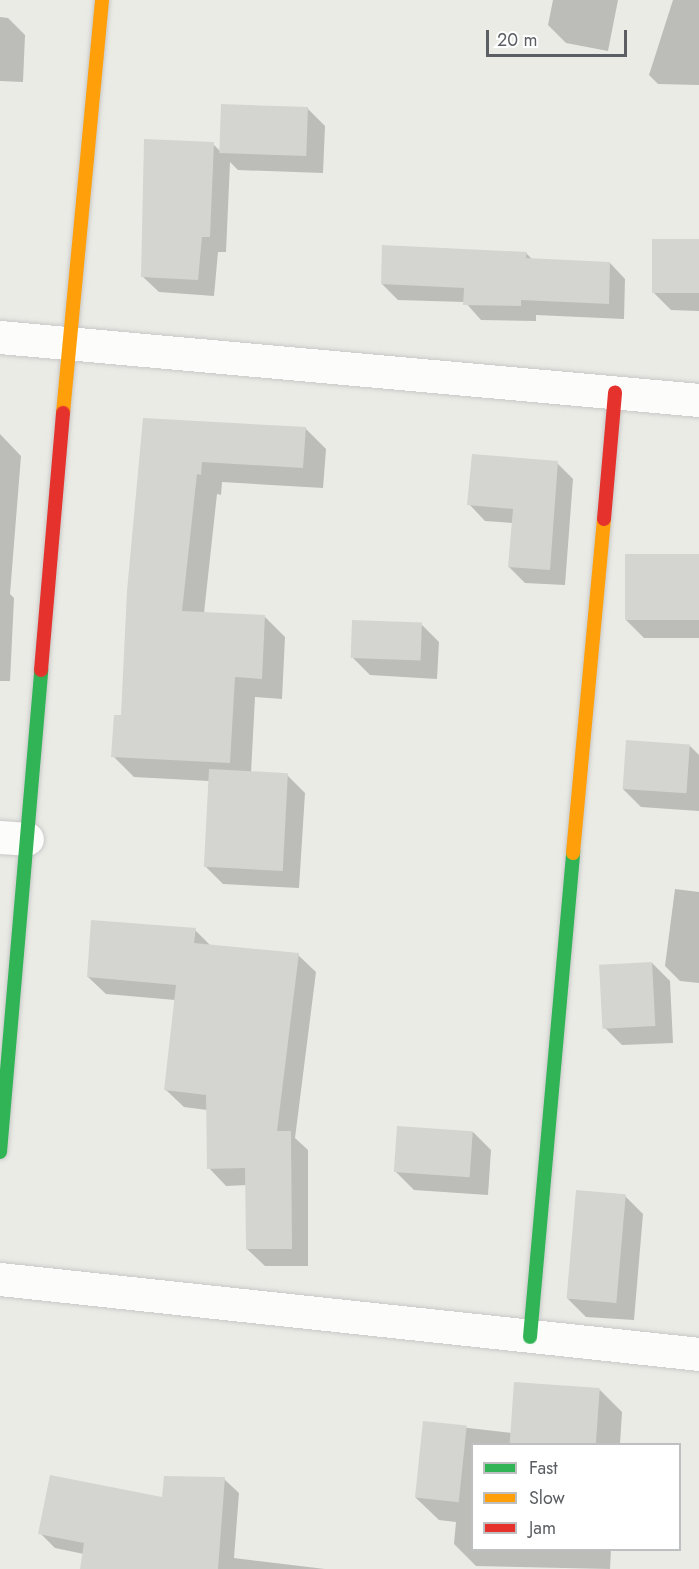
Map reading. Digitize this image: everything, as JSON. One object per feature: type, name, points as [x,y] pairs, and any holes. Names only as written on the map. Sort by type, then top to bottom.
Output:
[{"type":"main road","points":[[0,1152],[13,838],[69,344],[102,0]]},
{"type":"main road","points":[[530,1338],[615,392]]},
{"type":"street","points":[[0,337],[699,399]]},
{"type":"street","points":[[0,1279],[530,1338],[699,1354]]},
{"type":"building","points":[[221,104],[308,107],[306,156],[219,153]]},
{"type":"building","points":[[144,139],[214,142],[210,237],[202,237],[198,280],[141,277]]},
{"type":"building","points":[[652,239],[699,239],[699,293],[652,293]]},
{"type":"building","points":[[382,245],[527,252],[526,258],[610,262],[609,304],[521,300],[521,306],[463,305],[464,288],[381,284]]},
{"type":"building","points":[[143,418],[306,427],[303,468],[202,462],[201,475],[197,474],[182,611],[265,615],[262,679],[235,677],[230,763],[111,757],[114,715],[121,715],[127,591]]},
{"type":"building","points":[[472,454],[558,461],[550,570],[508,567],[513,509],[467,505]]},
{"type":"building","points":[[625,554],[699,554],[699,620],[625,620]]},
{"type":"building","points":[[352,620],[422,622],[421,660],[351,658]]},
{"type":"building","points":[[626,740],[690,744],[686,793],[623,789]]},
{"type":"building","points":[[209,769],[288,773],[283,871],[204,867]]},
{"type":"building","points":[[91,920],[196,928],[194,943],[299,953],[277,1131],[291,1131],[292,1249],[246,1249],[245,1168],[207,1169],[206,1095],[164,1090],[176,985],[87,977]]},
{"type":"building","points":[[652,962],[655,1026],[602,1029],[599,965]]},
{"type":"building","points":[[397,1126],[473,1131],[470,1177],[394,1172]]},
{"type":"building","points":[[576,1190],[626,1194],[616,1303],[567,1299]]},
{"type":"building","points":[[514,1382],[600,1388],[596,1443],[510,1443]]},
{"type":"building","points":[[423,1421],[467,1426],[459,1502],[415,1498]]},
{"type":"building","points":[[50,1475],[162,1497],[164,1476],[225,1477],[218,1569],[80,1569],[84,1543],[38,1534]]},
{"type":"traffic: fast","points":[[0,1152],[41,670]]},
{"type":"traffic: fast","points":[[530,1337],[573,853]]},
{"type":"traffic: slow","points":[[63,413],[102,0]]},
{"type":"traffic: slow","points":[[573,853],[604,519]]},
{"type":"traffic: jam","points":[[604,519],[615,392]]},
{"type":"traffic: jam","points":[[41,670],[63,413]]}]
